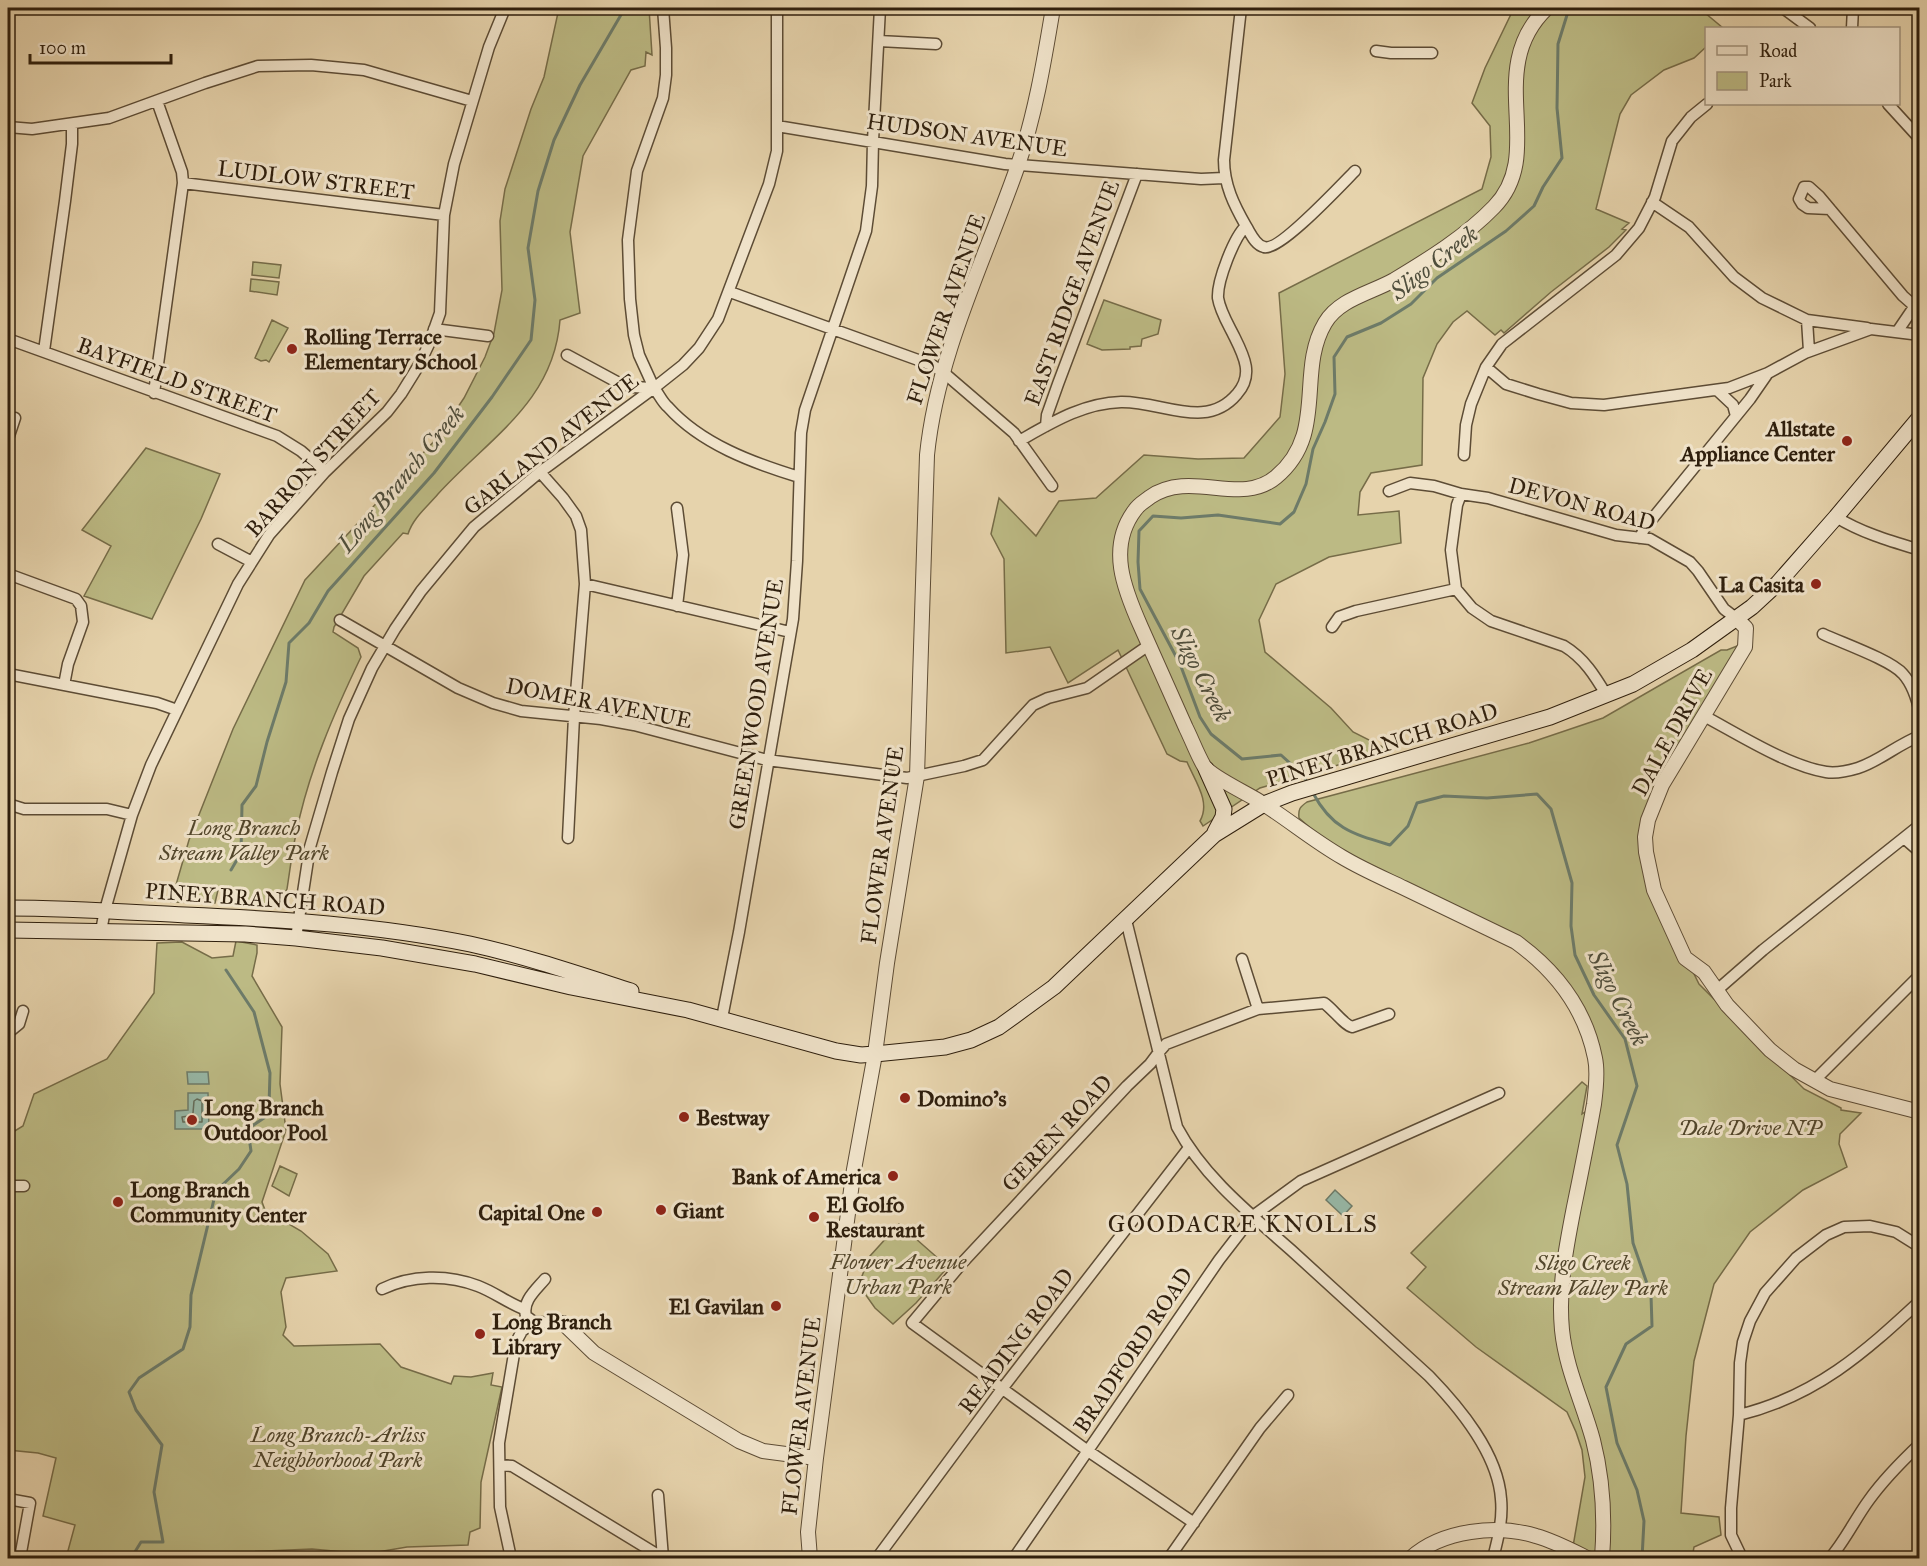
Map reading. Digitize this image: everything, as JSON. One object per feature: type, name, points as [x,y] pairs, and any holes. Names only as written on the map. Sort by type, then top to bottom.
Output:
[{"type":"main road","name":"PINEY BRANCH ROAD","points":[[8,930],[245,934],[351,943],[475,964],[571,987],[688,1010],[836,1051],[861,1055],[945,1047],[971,1040],[999,1027],[1054,987],[1214,835],[1264,804],[1292,793],[1550,717],[1634,684],[1692,650],[1737,619],[1778,583],[1920,417]]},
{"type":"main road","points":[[1206,769],[1224,809],[1223,817],[1214,835]]},
{"type":"main road","name":"PINEY BRANCH ROAD","points":[[8,908],[105,910],[297,920],[431,937],[525,957],[688,1010]]},
{"type":"street","name":"BARRON STREET","points":[[100,931],[132,815],[151,765],[238,584],[269,535],[324,472],[387,412],[419,365],[440,313],[444,215],[454,164],[489,47],[505,8]]},
{"type":"street","points":[[663,8],[666,48],[663,98],[637,171],[628,240],[630,299],[639,355],[654,388],[667,407],[704,438],[764,466],[799,477]]},
{"type":"street","name":"GARLAND AVENUE","points":[[296,938],[310,847],[335,761],[349,719],[372,668],[395,628],[474,527],[540,472],[683,365],[699,348],[718,319],[769,184],[777,151],[777,8]]},
{"type":"street","name":"GREENWOOD AVENUE","points":[[722,1018],[739,932],[790,632],[797,561],[799,477],[805,410],[866,231],[872,186],[880,8]]},
{"type":"street","name":"FLOWER AVENUE","points":[[810,1558],[808,1533],[816,1458],[854,1175],[875,1054],[917,776],[930,420],[955,334],[1018,166],[1036,103],[1053,8]]},
{"type":"street","points":[[1241,8],[1224,178],[1237,211],[1257,243],[1265,248],[1272,247],[1291,234],[1355,171]]},
{"type":"street","points":[[1547,8],[1540,14],[1522,43],[1516,65],[1515,109],[1518,148],[1511,181],[1500,201],[1448,246],[1390,282],[1339,308],[1327,319],[1318,336],[1313,358],[1310,409],[1304,436],[1294,458],[1278,476],[1255,489],[1185,485],[1172,486],[1159,491],[1136,507],[1125,527],[1119,548],[1121,573],[1130,602],[1206,769],[1264,804],[1345,859],[1516,942],[1535,955],[1557,977],[1576,1006],[1589,1035],[1596,1059],[1594,1104],[1566,1252],[1560,1309],[1569,1369],[1593,1438],[1599,1466],[1603,1513],[1602,1558]]},
{"type":"street","points":[[1783,8],[1809,27]]},
{"type":"street","points":[[1852,27],[1853,8]]},
{"type":"street","points":[[879,41],[936,44]]},
{"type":"street","points":[[1376,51],[1432,52]]},
{"type":"street","points":[[8,127],[32,129],[109,118],[258,66],[311,65],[364,70],[472,102]]},
{"type":"street","points":[[154,393],[183,183],[182,172],[157,101]]},
{"type":"street","points":[[1464,455],[1470,404],[1486,367],[1502,344],[1616,255],[1639,228],[1655,197],[1672,141],[1691,117],[1706,105]]},
{"type":"street","points":[[1889,105],[1920,139]]},
{"type":"street","points":[[44,351],[68,178],[72,124]]},
{"type":"street","name":"HUDSON AVENUE","points":[[777,126],[1018,166],[1201,179],[1224,178]]},
{"type":"street","name":"EAST RIDGE AVENUE","points":[[1046,426],[1054,394],[1137,174]]},
{"type":"street","name":"LUDLOW STREET","points":[[183,183],[444,215]]},
{"type":"street","points":[[1652,202],[1689,227],[1734,277],[1762,298],[1808,320],[1920,335]]},
{"type":"street","points":[[1830,209],[1903,296],[1917,309],[1897,332]]},
{"type":"street","points":[[1019,441],[1077,411],[1120,402],[1143,403],[1199,414],[1211,412],[1229,404],[1245,386],[1247,370],[1245,357],[1220,308],[1219,288],[1237,238],[1246,226]]},
{"type":"street","points":[[730,292],[932,365],[1014,433],[1052,486]]},
{"type":"street","points":[[1808,320],[1809,351]]},
{"type":"street","points":[[434,329],[488,336]]},
{"type":"street","points":[[1486,367],[1506,384],[1571,402],[1604,405],[1729,388],[1768,373],[1809,351],[1870,329]]},
{"type":"street","name":"BAYFIELD STREET","points":[[8,339],[277,436],[301,451],[324,472]]},
{"type":"street","points":[[567,356],[617,382],[632,387],[654,388]]},
{"type":"street","points":[[1640,538],[1644,529],[1768,373]]},
{"type":"street","points":[[1717,390],[1733,405],[1736,416]]},
{"type":"street","points":[[8,439],[15,418]]},
{"type":"street","points":[[540,472],[576,516],[581,530],[585,584],[574,717],[568,838]]},
{"type":"street","name":"DEVON ROAD","points":[[1389,491],[1410,483],[1434,486],[1461,494],[1488,498],[1616,535],[1650,539],[1689,562],[1698,571],[1724,609],[1737,619]]},
{"type":"street","points":[[1461,494],[1457,505],[1451,550],[1456,589],[1472,608],[1491,621],[1564,646],[1574,652],[1591,670],[1608,696]]},
{"type":"street","points":[[677,508],[682,555],[677,606]]},
{"type":"street","points":[[1836,517],[1872,536],[1920,550]]},
{"type":"street","points":[[218,544],[252,562]]},
{"type":"street","points":[[8,574],[76,599],[81,606],[83,622],[64,685]]},
{"type":"street","points":[[585,584],[790,632]]},
{"type":"street","points":[[1332,627],[1340,617],[1356,611],[1456,589]]},
{"type":"street","name":"DALE DRIVE","points":[[1737,619],[1746,628],[1745,647],[1662,785],[1648,820],[1645,837],[1654,890],[1685,958],[1697,967],[1704,984],[1715,989],[1770,1050],[1794,1069],[1830,1089],[1920,1112]]},
{"type":"street","name":"DOMER AVENUE","points":[[340,620],[458,688],[521,711],[601,719],[634,725],[767,760],[907,778],[953,769],[983,760],[1034,705],[1048,698],[1087,688],[1149,645]]},
{"type":"street","points":[[1823,634],[1902,672],[1916,698],[1920,713]]},
{"type":"street","points":[[8,674],[157,703],[177,710]]},
{"type":"street","points":[[1704,716],[1773,753],[1828,772],[1859,768],[1908,740],[1920,736]]},
{"type":"street","points":[[8,804],[24,809],[106,809],[132,815]]},
{"type":"street","points":[[1715,989],[1920,825]]},
{"type":"street","points":[[1904,838],[1920,852]]},
{"type":"street","points":[[1126,920],[1177,1127],[1188,1149],[1199,1163],[1253,1216],[1429,1376],[1455,1403],[1481,1440],[1502,1497],[1500,1531],[1493,1558]]},
{"type":"street","points":[[1242,959],[1258,1009]]},
{"type":"street","points":[[571,987],[573,972]]},
{"type":"street","points":[[1814,1081],[1920,975]]},
{"type":"street","name":"GEREN ROAD","points":[[1002,1389],[912,1323],[963,1262],[1127,1086],[1150,1065],[1166,1044],[1258,1009],[1324,1003],[1352,1027],[1389,1014]]},
{"type":"street","points":[[8,1034],[19,1024],[23,1011]]},
{"type":"street","name":"BRADFORD ROAD","points":[[1014,1558],[1219,1260],[1253,1216],[1301,1181],[1499,1093]]},
{"type":"street","name":"READING ROAD","points":[[877,1558],[1002,1389],[1188,1149]]},
{"type":"street","points":[[8,1186],[24,1186]]},
{"type":"street","points":[[1742,1558],[1731,1535],[1740,1363],[1743,1342],[1750,1321],[1765,1293],[1796,1258],[1826,1235],[1844,1227],[1870,1226],[1896,1232],[1920,1247]]},
{"type":"street","points":[[382,1289],[394,1283],[412,1279],[458,1280],[476,1285],[524,1309]]},
{"type":"street","points":[[545,1279],[524,1309],[526,1316],[534,1322],[564,1323],[594,1353],[739,1441],[763,1451],[816,1458]]},
{"type":"street","points":[[1739,1415],[1783,1402],[1845,1367],[1883,1336],[1920,1301]]},
{"type":"street","points":[[512,1558],[500,1507],[501,1425],[516,1342],[522,1331],[534,1322]]},
{"type":"street","points":[[1002,1389],[1194,1523]]},
{"type":"street","points":[[1169,1558],[1260,1428],[1288,1395]]},
{"type":"street","points":[[1830,1558],[1888,1474],[1920,1444]]},
{"type":"street","points":[[500,1465],[512,1466],[663,1558]]},
{"type":"street","points":[[658,1496],[663,1558]]},
{"type":"street","points":[[8,1499],[30,1503],[20,1558]]},
{"type":"street","points":[[1411,1558],[1426,1546],[1454,1535],[1500,1531],[1534,1535],[1587,1558]]},
{"type":"green space","name":"Long Branch Stream Valley Park","points":[[559,8],[649,8],[652,55],[646,52],[645,66],[631,70],[583,156],[570,232],[580,313],[560,320],[555,349],[546,374],[516,417],[425,508],[413,523],[408,534],[403,533],[364,576],[334,627],[333,632],[358,648],[361,657],[332,722],[307,788],[293,848],[287,889],[283,896],[272,905],[252,906],[237,904],[235,891],[218,890],[215,903],[171,902],[189,840],[233,729],[305,580],[438,437],[464,398],[485,357],[494,333],[502,290],[500,221],[505,189],[544,77]]},
{"type":"green space","points":[[1514,8],[1699,8],[1722,27],[1705,27],[1705,48],[1694,58],[1664,70],[1631,95],[1620,114],[1596,209],[1629,223],[1622,229],[1626,230],[1609,247],[1551,292],[1504,333],[1501,330],[1495,335],[1467,311],[1453,322],[1437,344],[1423,378],[1422,465],[1371,473],[1360,492],[1358,515],[1399,511],[1401,543],[1329,557],[1276,584],[1259,620],[1265,652],[1331,708],[1353,732],[1389,750],[1260,788],[1203,826],[1200,821],[1204,806],[1198,784],[1187,762],[1167,754],[1118,650],[1068,683],[1050,647],[1006,653],[1004,559],[991,534],[999,498],[1036,536],[1059,501],[1096,498],[1144,455],[1198,459],[1244,458],[1280,417],[1285,374],[1279,293],[1482,189],[1491,157],[1490,126],[1472,103],[1485,68]]},
{"type":"green space","points":[[253,262],[281,265],[279,278],[252,275]]},
{"type":"green space","points":[[251,279],[279,282],[277,295],[250,291]]},
{"type":"green space","points":[[1104,300],[1161,320],[1158,334],[1142,339],[1141,346],[1130,347],[1130,349],[1102,350],[1087,344]]},
{"type":"green space","points":[[272,320],[288,328],[269,362],[261,361],[255,358]]},
{"type":"green space","points":[[146,448],[220,474],[201,519],[152,619],[84,596],[111,546],[82,530]]},
{"type":"green space","name":"Sligo Creek Stream Valley Park","points":[[1742,644],[1659,777],[1643,818],[1647,878],[1699,984],[1804,1089],[1841,1110],[1861,1113],[1840,1134],[1839,1144],[1847,1167],[1803,1190],[1750,1232],[1714,1284],[1694,1361],[1681,1513],[1719,1517],[1721,1535],[1694,1547],[1692,1558],[1571,1558],[1585,1477],[1582,1450],[1567,1412],[1476,1347],[1407,1288],[1426,1267],[1411,1253],[1582,1082],[1587,1086],[1582,1114],[1588,1110],[1591,1071],[1571,988],[1557,969],[1539,952],[1333,848],[1299,818],[1299,812],[1307,802],[1529,743],[1603,718],[1721,650]]},
{"type":"green space","name":"Long Branch-Arliss Neighborhood Park","points":[[236,941],[257,945],[252,976],[282,1027],[280,1084],[286,1130],[262,1202],[265,1210],[301,1231],[328,1254],[337,1271],[286,1278],[281,1292],[286,1327],[283,1335],[294,1346],[380,1344],[401,1367],[451,1384],[454,1376],[471,1377],[493,1373],[491,1385],[502,1387],[481,1482],[480,1528],[470,1532],[468,1545],[407,1547],[366,1554],[312,1549],[200,1554],[197,1558],[66,1558],[75,1525],[43,1516],[56,1458],[38,1453],[8,1450],[8,1135],[23,1126],[34,1094],[107,1059],[154,993],[157,943],[182,942],[212,958],[233,956]]},
{"type":"green space","points":[[280,1166],[297,1174],[289,1196],[272,1186]]},
{"type":"green space","name":"Flower Avenue Urban Park","points":[[899,1224],[948,1267],[916,1303],[893,1324],[875,1308],[863,1291],[856,1291],[870,1256]]},
{"type":"water","points":[[187,1072],[208,1072],[209,1084],[188,1084]]},
{"type":"water","name":"Long Branch Outdoor Pool","points":[[188,1093],[208,1093],[209,1129],[175,1129],[175,1111],[188,1110]]},
{"type":"water","points":[[1335,1190],[1352,1206],[1343,1216],[1326,1200]]},
{"type":"waterway","name":"Long Branch Creek","points":[[231,870],[241,853],[242,805],[256,786],[286,682],[289,643],[309,623],[328,591],[434,473],[492,397],[531,340],[535,300],[528,248],[538,191],[554,140],[580,85],[625,8]]},
{"type":"waterway","name":"Sligo Creek","points":[[1307,782],[1303,775],[1281,755],[1242,759],[1211,734],[1200,717],[1180,664],[1140,589],[1139,531],[1153,516],[1181,518],[1218,515],[1280,524],[1294,512],[1306,484],[1313,449],[1335,394],[1334,357],[1347,337],[1381,323],[1411,304],[1437,278],[1506,231],[1534,206],[1562,158],[1557,108],[1558,44],[1571,8]]},
{"type":"waterway","name":"Sligo Creek","points":[[1313,793],[1320,805],[1336,822],[1354,833],[1390,845],[1408,826],[1417,803],[1444,796],[1487,798],[1537,794],[1551,809],[1572,883],[1571,926],[1575,955],[1594,995],[1625,1039],[1637,1086],[1617,1145],[1627,1184],[1633,1243],[1651,1295],[1652,1326],[1626,1344],[1606,1387],[1617,1443],[1637,1490],[1644,1521],[1642,1558]]},
{"type":"waterway","name":"Long Branch Creek","points":[[120,1558],[133,1555],[141,1542],[163,1542],[154,1492],[162,1445],[136,1410],[129,1392],[139,1378],[183,1349],[190,1327],[191,1295],[216,1191],[239,1169],[251,1151],[249,1137],[252,1126],[264,1118],[269,1106],[270,1073],[254,1012],[226,970]]},
{"type":"place","name":"Rolling Terrace Elementary School","points":[[292,349]]},
{"type":"place","name":"Allstate Appliance Center","points":[[1847,441]]},
{"type":"place","name":"La Casita","points":[[1816,584]]},
{"type":"place","name":"Domino's","points":[[905,1098]]},
{"type":"place","name":"Bestway","points":[[684,1117]]},
{"type":"place","name":"Long Branch Outdoor Pool","points":[[192,1120]]},
{"type":"place","name":"Bank of America","points":[[893,1176]]},
{"type":"place","name":"Long Branch Community Center","points":[[118,1202]]},
{"type":"place","name":"Giant","points":[[661,1210]]},
{"type":"place","name":"Capital One","points":[[597,1212]]},
{"type":"place","name":"El Golfo Restaurant","points":[[814,1217]]},
{"type":"place","name":"El Gavilan","points":[[776,1306]]},
{"type":"place","name":"Long Branch Library","points":[[480,1334]]},
{"type":"district","name":"GOODACRE KNOLLS","points":[[1243,1224]]},
{"type":"park label","name":"Dale Drive NP","points":[[1750,1127]]}]
